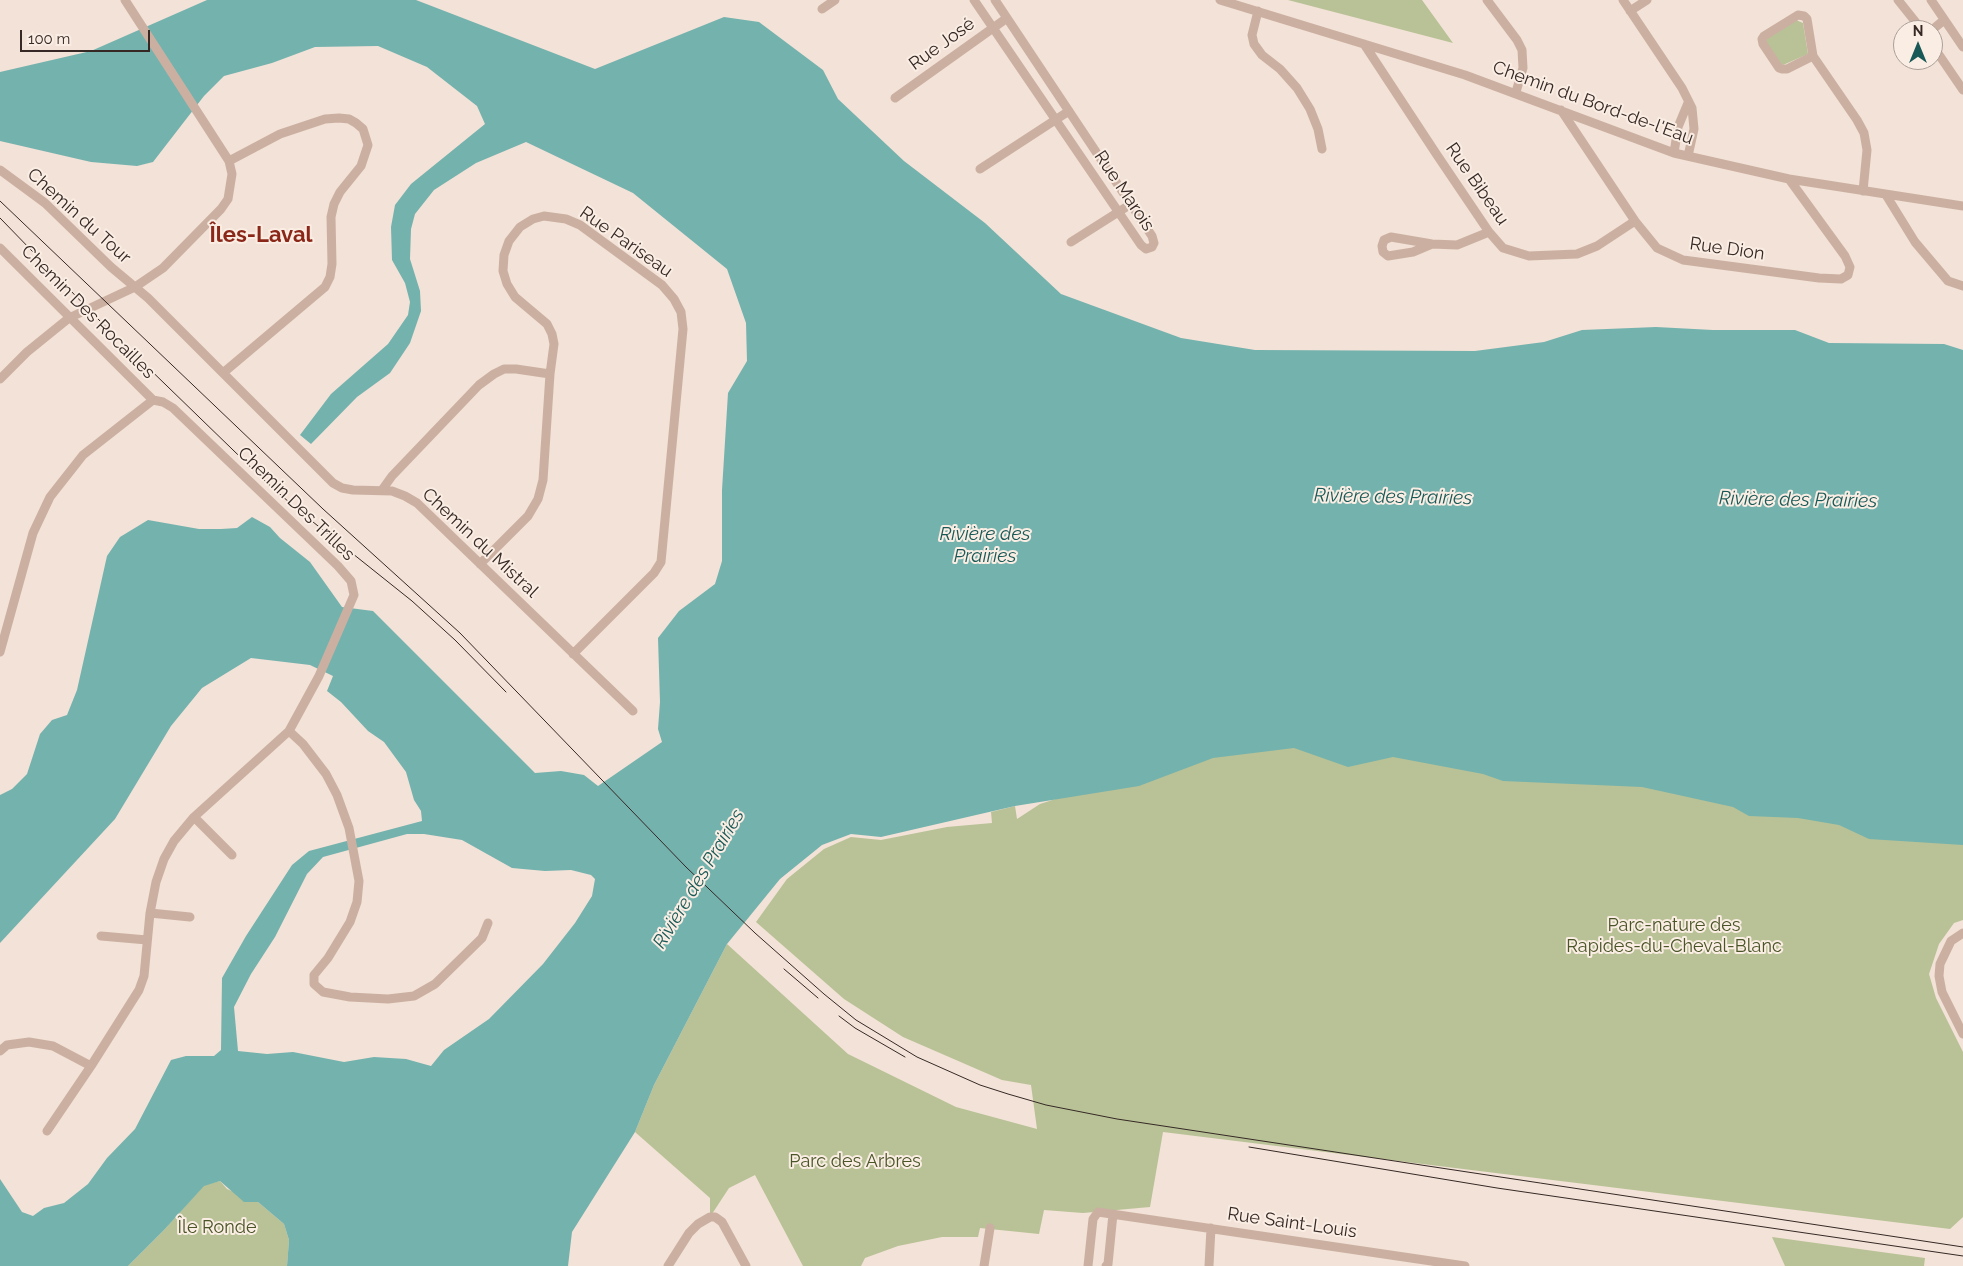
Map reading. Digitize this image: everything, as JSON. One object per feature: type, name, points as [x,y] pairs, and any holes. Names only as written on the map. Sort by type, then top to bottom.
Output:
[{"type":"street","points":[[125,0],[229,161],[280,134],[325,119],[348,119],[356,123],[363,129],[368,145],[361,166],[340,192],[330,217],[332,264],[330,277],[325,288],[223,374]]},
{"type":"street","points":[[822,8],[835,0]]},
{"type":"street","name":"Rue Marois","points":[[974,0],[1141,245],[1146,249],[1152,247],[1154,243],[1152,236],[995,0]]},
{"type":"street","name":"Chemin du Bord-de-l'Eau","points":[[1220,0],[1465,74],[1674,153],[1789,179],[1963,206]]},
{"type":"street","points":[[1488,0],[1518,40],[1522,50],[1523,68],[1516,92]]},
{"type":"street","points":[[1623,0],[1682,88],[1692,108],[1694,129],[1688,156]]},
{"type":"street","points":[[1630,11],[1647,0]]},
{"type":"street","points":[[1898,0],[1914,20]]},
{"type":"street","points":[[1931,0],[1963,47]]},
{"type":"street","points":[[1258,11],[1252,35],[1254,44],[1262,55],[1297,88],[1310,110],[1318,129],[1322,149]]},
{"type":"street","points":[[1813,56],[1782,70],[1763,44],[1762,39],[1798,15],[1804,16],[1807,19],[1813,56],[1864,133],[1867,150],[1863,191]]},
{"type":"street","name":"Rue José","points":[[896,98],[1007,18]]},
{"type":"street","name":"Rue Bibeau","points":[[1364,44],[1489,232],[1503,248],[1529,256],[1577,254],[1597,246],[1635,221]]},
{"type":"street","points":[[1943,61],[1963,90]]},
{"type":"street","points":[[1674,153],[1678,127],[1688,103]]},
{"type":"street","name":"Rue Dion","points":[[1560,110],[1635,221],[1657,248],[1683,260],[1819,278],[1841,279],[1848,274],[1850,267],[1845,256],[1789,179]]},
{"type":"street","points":[[980,169],[1068,111]]},
{"type":"street","name":"Chemin du Tour","points":[[135,287],[163,268],[228,199],[232,174],[229,161]]},
{"type":"street","name":"Chemin du Tour","points":[[0,170],[44,203],[111,267],[135,287],[223,374]]},
{"type":"street","points":[[1886,195],[1915,242],[1948,281],[1963,286]]},
{"type":"street","points":[[1071,242],[1131,204]]},
{"type":"street","name":"Rue Pariseau","points":[[480,564],[528,516],[538,499],[543,480],[550,374],[554,344],[547,324],[515,297],[507,284],[504,271],[504,255],[509,241],[520,226],[544,216],[566,219],[580,225],[662,285],[674,299],[681,312],[683,329],[664,550],[661,562],[654,573],[573,654]]},
{"type":"street","points":[[1432,244],[1405,254],[1388,256],[1383,252],[1382,246],[1384,240],[1391,237],[1432,244],[1457,245],[1489,232]]},
{"type":"street","name":"Chemin Des Rocailles","points":[[0,248],[153,400]]},
{"type":"street","points":[[0,379],[28,352],[69,318],[135,287]]},
{"type":"street","points":[[382,490],[392,476],[479,385],[494,374],[504,369],[550,374]]},
{"type":"street","name":"Chemin du Mistral","points":[[223,374],[332,483],[342,488],[353,490],[382,490],[405,496],[417,503],[633,711]]},
{"type":"street","points":[[0,652],[32,533],[50,497],[83,455],[153,400]]},
{"type":"street","name":"Chemin Des Trilles","points":[[47,1131],[139,990],[144,976],[150,913],[156,882],[164,859],[174,841],[194,817],[289,731],[319,676],[352,605],[354,589],[347,575],[173,408],[163,402],[153,400]]},
{"type":"street","points":[[289,731],[303,744],[326,774],[337,795],[349,828],[359,881],[357,902],[350,922],[328,958],[314,975],[314,984],[322,992],[350,997],[388,999],[414,996],[435,984],[482,938],[488,923]]},
{"type":"street","points":[[194,817],[232,855]]},
{"type":"street","points":[[150,913],[190,917]]},
{"type":"street","points":[[1963,932],[1951,941],[1940,964],[1939,976],[1942,992],[1963,1034]]},
{"type":"street","points":[[101,936],[147,940]]},
{"type":"street","points":[[0,1050],[7,1045],[29,1042],[53,1046],[91,1066]]},
{"type":"street","name":"Rue Saint-Louis","points":[[1088,1266],[1093,1219],[1098,1212],[1429,1263],[1465,1266]]},
{"type":"street","points":[[1106,1266],[1108,1264],[1113,1214]]},
{"type":"street","points":[[668,1266],[689,1233],[705,1219],[715,1217],[722,1222],[746,1266]]},
{"type":"street","points":[[984,1266],[990,1228]]},
{"type":"street","points":[[1210,1266],[1211,1228]]},
{"type":"green space","points":[[1288,0],[1422,0],[1453,43]]},
{"type":"green space","points":[[1796,20],[1803,23],[1808,54],[1783,65],[1780,64],[1766,40]]},
{"type":"green space","name":"Parc-nature des Rapides-du-Cheval-Blanc","points":[[1223,657],[1963,693],[1963,920],[1954,923],[1939,944],[1929,974],[1936,998],[1963,1052],[1963,1217],[1950,1229],[1163,1132],[1150,1207],[1083,1213],[1044,1210],[1039,1234],[980,1228],[978,1237],[942,1237],[898,1246],[865,1258],[861,1266],[803,1266],[755,1175],[729,1188],[710,1217],[710,1198],[635,1132],[654,1085],[727,944],[848,1054],[956,1107],[1037,1129],[1031,1085],[1002,1080],[903,1037],[844,999],[756,922],[787,879],[824,849],[851,837],[881,840],[947,827],[992,823],[991,812],[1015,806],[1017,819],[1040,804],[1114,780]]},
{"type":"green space","name":"Île Ronde","points":[[220,1181],[227,1189],[258,1202],[284,1224],[289,1240],[287,1266],[128,1266],[164,1230],[204,1185]]},
{"type":"green space","points":[[1772,1237],[1925,1258],[1924,1266],[1785,1266]]},
{"type":"water","name":"Rivière des Prairies","points":[[207,0],[416,0],[595,69],[724,17],[759,22],[823,70],[838,99],[904,161],[985,223],[1061,294],[1181,338],[1255,350],[1475,351],[1544,342],[1582,330],[1656,327],[1713,330],[1795,330],[1829,343],[1944,344],[1963,350],[1963,845],[1869,839],[1839,825],[1798,818],[1749,816],[1733,807],[1642,787],[1503,781],[1483,774],[1393,757],[1348,767],[1294,748],[1213,758],[1139,786],[1015,806],[881,837],[851,834],[822,845],[780,879],[727,944],[654,1085],[635,1132],[572,1232],[568,1266],[287,1266],[289,1240],[284,1224],[258,1202],[244,1202],[220,1181],[204,1186],[128,1266],[0,1266],[0,1179],[22,1212],[33,1216],[44,1208],[64,1203],[88,1184],[107,1158],[135,1129],[171,1060],[186,1056],[214,1056],[221,1050],[222,978],[246,936],[292,865],[309,851],[422,821],[421,811],[414,800],[406,772],[384,742],[368,731],[341,702],[327,691],[333,676],[310,665],[251,658],[202,688],[171,726],[115,819],[0,943],[0,795],[12,789],[27,774],[40,734],[52,720],[67,715],[77,690],[107,556],[120,537],[148,520],[199,529],[221,529],[237,528],[252,517],[270,527],[280,538],[310,562],[342,607],[373,611],[535,773],[561,771],[584,775],[598,786],[662,742],[658,729],[660,702],[658,638],[679,611],[715,584],[722,561],[722,490],[728,393],[747,361],[746,323],[727,269],[633,193],[526,142],[476,163],[434,190],[415,214],[411,229],[410,259],[420,291],[421,311],[410,343],[390,373],[357,397],[311,444],[300,435],[331,394],[388,344],[408,315],[410,302],[405,283],[392,260],[391,227],[395,205],[411,184],[485,124],[477,106],[427,67],[378,46],[315,47],[272,63],[224,76],[204,96],[153,162],[137,166],[91,162],[0,141],[0,72],[91,51]],"holes":[[[407,834],[424,834],[462,840],[512,868],[545,871],[571,870],[591,875],[595,879],[592,896],[575,923],[543,964],[489,1019],[444,1050],[431,1066],[406,1059],[374,1057],[344,1062],[293,1052],[267,1054],[238,1051],[234,1007],[251,974],[275,937],[307,874],[323,857]]]},
{"type":"tram line","points":[[0,201],[323,509],[460,633],[686,867],[755,933],[856,1020],[917,1057],[980,1085],[1008,1094],[1046,1105],[1117,1119],[1963,1247]]},
{"type":"tram line","points":[[0,218],[101,322],[265,481],[298,510],[412,601],[455,640],[506,692]]},
{"type":"tram line","points":[[784,969],[818,998]]},
{"type":"tram line","points":[[839,1016],[855,1028],[905,1057]]},
{"type":"tram line","points":[[1249,1147],[1497,1188],[1963,1256]]},
{"type":"district","name":"Îles-Laval","points":[[261,235]]},
{"type":"park label","name":"Parc des Arbres","points":[[855,1162]]}]
